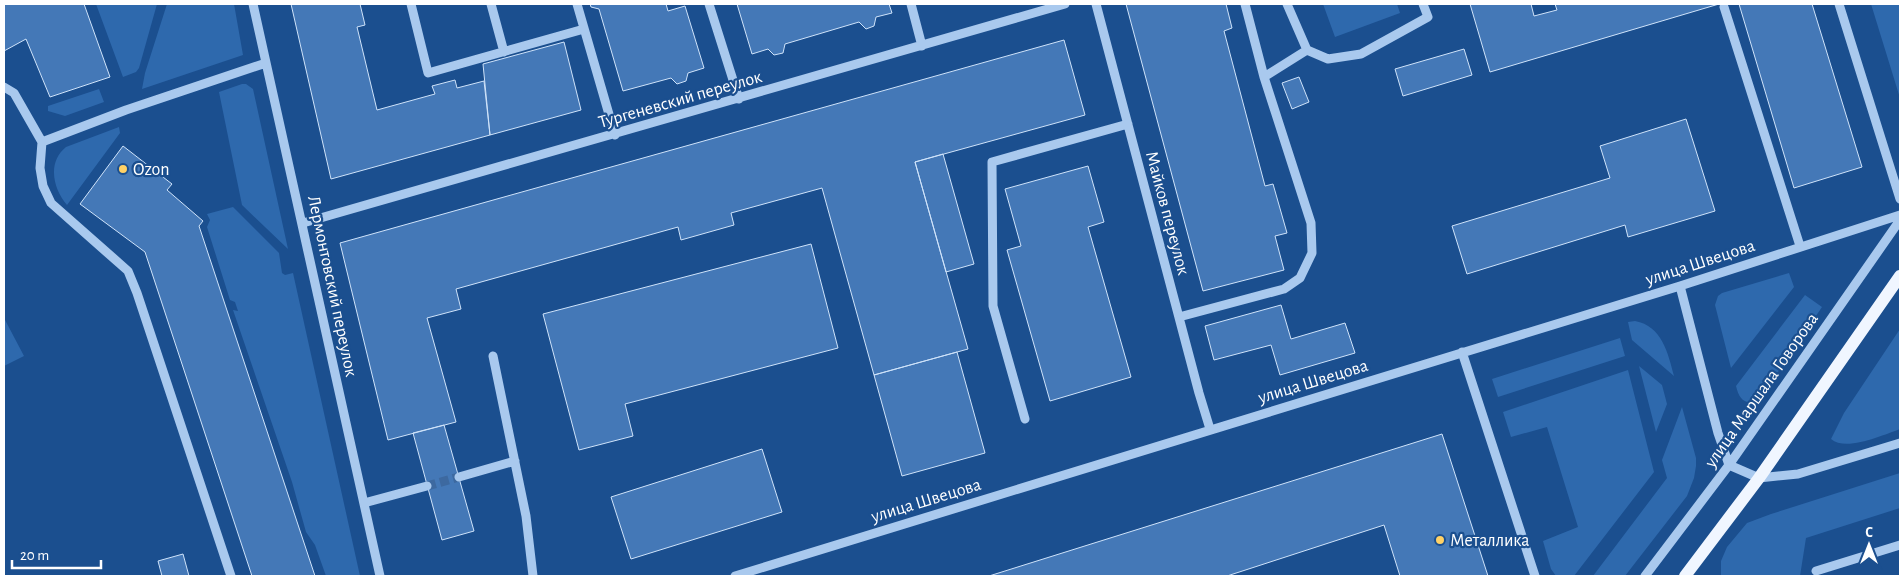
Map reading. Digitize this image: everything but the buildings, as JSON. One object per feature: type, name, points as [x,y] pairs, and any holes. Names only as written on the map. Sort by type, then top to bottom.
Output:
[{"type":"main road","points":[[1685,576],[1759,478],[1900,276]]},
{"type":"street","name":"Лермонтовский переулок","points":[[253,4],[380,576]]},
{"type":"street","points":[[411,4],[428,73],[584,29]]},
{"type":"street","points":[[491,4],[504,52]]},
{"type":"street","points":[[577,4],[615,135]]},
{"type":"street","points":[[709,4],[739,99]]},
{"type":"street","points":[[911,4],[922,46]]},
{"type":"street","name":"Тургеневский переулок","points":[[303,223],[615,135],[1065,4]]},
{"type":"street","name":"Майков переулок","points":[[1096,4],[1210,430]]},
{"type":"street","points":[[1179,317],[1284,289],[1300,278],[1312,253],[1311,223],[1264,77],[1245,4]]},
{"type":"street","points":[[1287,4],[1307,50],[1328,59],[1361,54],[1428,17],[1423,4]]},
{"type":"street","points":[[1839,4],[1900,199]]},
{"type":"street","points":[[1724,7],[1800,246]]},
{"type":"street","points":[[1264,77],[1307,50]]},
{"type":"street","points":[[42,142],[126,110],[266,63]]},
{"type":"street","points":[[4,87],[14,93],[42,142],[40,168],[43,186],[51,203],[128,271],[231,576]]},
{"type":"street","points":[[1025,418],[993,306],[992,162],[1128,124]]},
{"type":"street","name":"улица Швецова","points":[[735,576],[1680,286],[1900,215]]},
{"type":"street","name":"улица Маршала Говорова","points":[[1645,576],[1729,465],[1900,220]]},
{"type":"street","points":[[1680,286],[1718,433],[1729,465],[1759,478],[1798,474],[1900,443]]},
{"type":"street","points":[[1462,352],[1535,576]]},
{"type":"street","points":[[493,356],[526,516],[533,576]]},
{"type":"street","points":[[459,477],[515,461]]},
{"type":"street","points":[[364,503],[427,486]]},
{"type":"street","points":[[1816,571],[1900,545]]},
{"type":"shaded area","points":[[96,4],[157,4],[139,68],[136,72],[123,77]]},
{"type":"shaded area","points":[[167,4],[234,4],[243,55],[142,89],[145,73]]},
{"type":"shaded area","points":[[1323,4],[1397,4],[1400,13],[1335,37]]},
{"type":"shaded area","points":[[1871,4],[1900,4],[1900,98]]},
{"type":"shaded area","points":[[246,84],[253,89],[288,249],[242,205],[219,92]]},
{"type":"shaded area","points":[[99,89],[104,102],[65,116],[48,111],[48,106]]},
{"type":"shaded area","points":[[119,127],[120,133],[67,205],[58,191],[54,176],[56,160],[60,153],[66,147]]},
{"type":"shaded area","points":[[233,207],[279,253],[282,273],[285,275],[293,273],[360,576],[326,576],[315,545],[306,532],[292,482],[233,310],[238,311],[235,302],[230,300],[207,227],[210,220],[207,214]]},
{"type":"shaded area","points":[[1789,273],[1794,287],[1731,368],[1715,305],[1718,296],[1722,293]]},
{"type":"shaded area","points":[[1805,295],[1822,307],[1759,400],[1746,402],[1739,395],[1736,386]]},
{"type":"shaded area","points":[[4,318],[24,356],[4,366]]},
{"type":"shaded area","points":[[1635,321],[1652,328],[1658,335],[1666,350],[1674,376],[1632,340],[1628,322]]},
{"type":"shaded area","points":[[1900,329],[1900,429],[1855,443],[1838,443],[1831,439],[1844,413]]},
{"type":"shaded area","points":[[1620,338],[1625,356],[1498,397],[1492,379]]},
{"type":"shaded area","points":[[1639,366],[1662,385],[1667,404],[1656,432]]},
{"type":"shaded area","points":[[1628,370],[1654,472],[1574,576],[1556,576],[1551,569],[1543,541],[1578,527],[1547,427],[1511,437],[1503,412]]},
{"type":"shaded area","points":[[1682,407],[1696,458],[1694,478],[1687,496],[1625,576],[1593,576],[1667,478],[1662,460]]},
{"type":"shaded area","points":[[1900,473],[1900,508],[1806,538],[1800,576],[1721,576],[1721,561],[1727,547],[1747,523]]},
{"type":"tunnel","points":[[427,486],[459,477]]},
{"type":"place","name":"Ozon","points":[[123,169]]},
{"type":"place","name":"Металлика","points":[[1440,540]]}]
